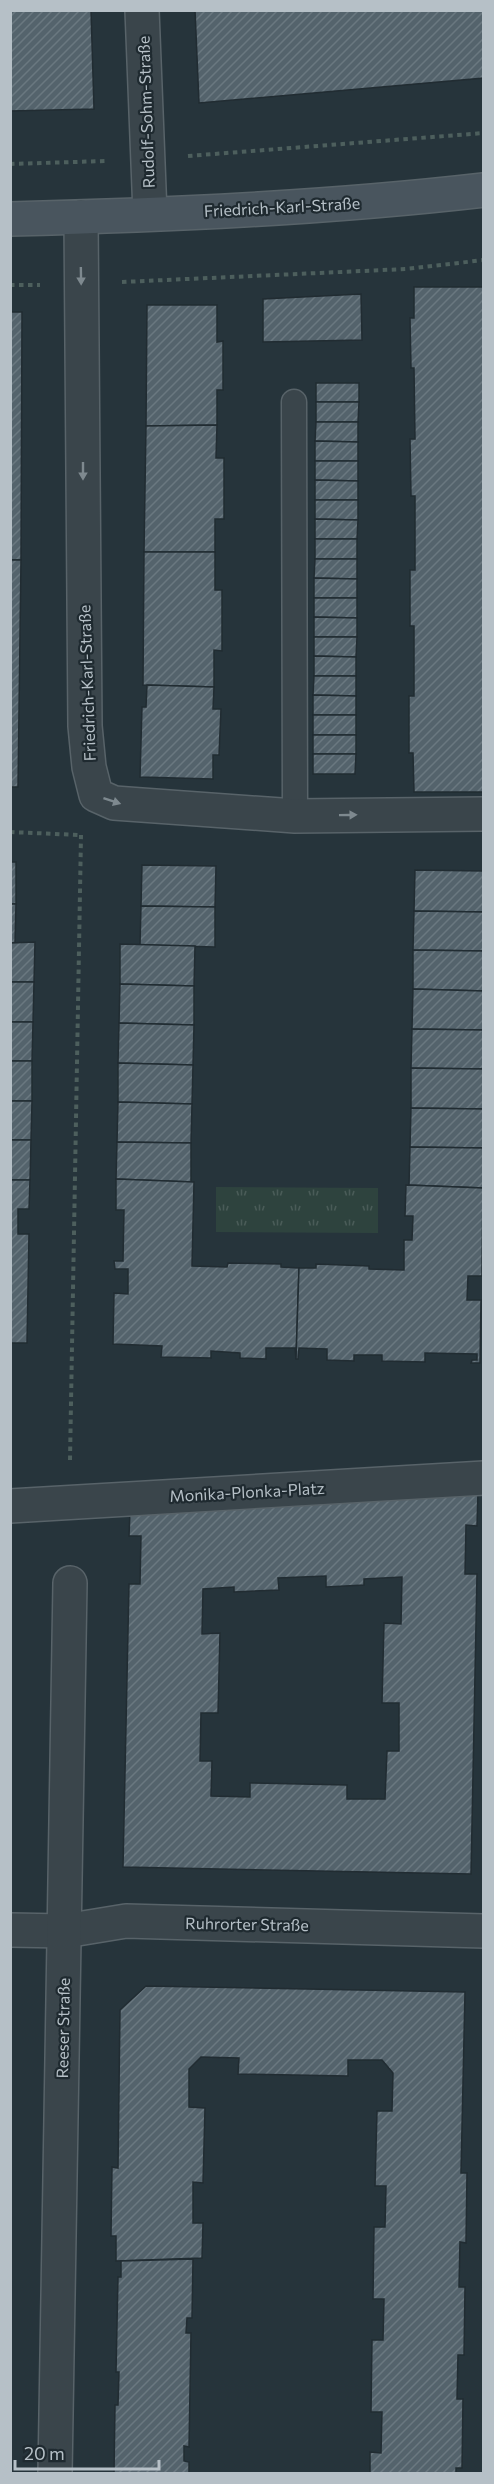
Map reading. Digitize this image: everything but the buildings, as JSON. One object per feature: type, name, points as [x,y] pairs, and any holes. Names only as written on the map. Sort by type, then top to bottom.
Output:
[{"type":"main road","name":"Friedrich-Karl-Straße","points":[[10,219],[388,201],[483,190]]},
{"type":"street","name":"Rudolf-Sohm-Straße","points":[[142,10],[150,214]]},
{"type":"street","name":"Friedrich-Karl-Straße","points":[[81,217],[85,726],[89,767],[96,795]]},
{"type":"street","points":[[96,795],[114,803],[295,816],[483,814]]},
{"type":"street","name":"Monika-Plonka-Platz","points":[[10,1506],[483,1478]]},
{"type":"street","name":"Reeser Straße","points":[[55,2474],[70,1583]]},
{"type":"street","name":"Ruhrorter Straße","points":[[10,1930],[65,1931],[126,1921],[483,1931]]},
{"type":"lane","points":[[294,402],[295,816]]},
{"type":"path","points":[[10,164],[148,159],[483,133]]},
{"type":"path","points":[[10,285],[406,269],[483,260]]},
{"type":"path","points":[[69,1502],[81,835],[96,795]]},
{"type":"path","points":[[10,832],[81,835]]},
{"type":"green space","points":[[216,1187],[378,1188],[378,1233],[216,1232]]}]
